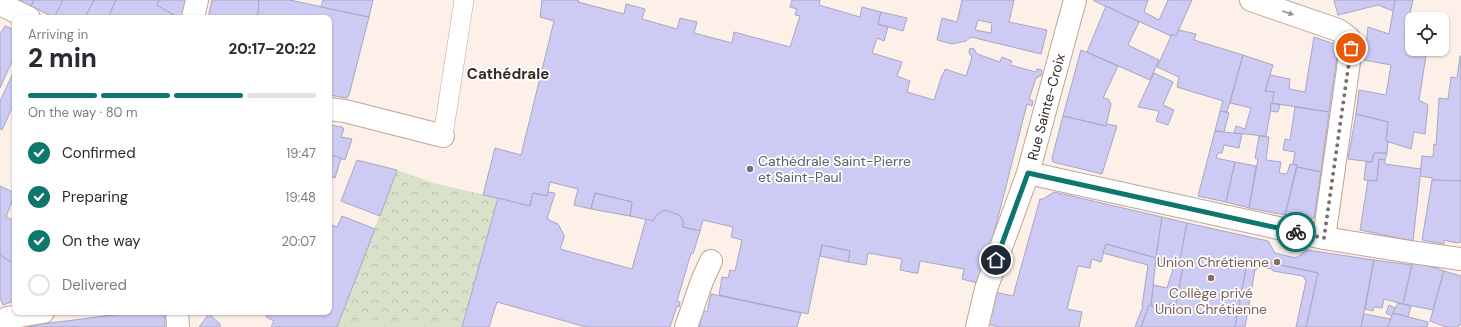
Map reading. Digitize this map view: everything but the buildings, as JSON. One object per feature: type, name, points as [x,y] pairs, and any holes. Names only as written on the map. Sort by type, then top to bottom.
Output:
[{"type":"street","points":[[194,15],[197,0]]},
{"type":"street","name":"Rue Sainte-Croix","points":[[977,327],[986,289],[1028,173],[1075,0]]},
{"type":"street","points":[[1251,0],[1338,30],[1349,38],[1351,48],[1324,238]]},
{"type":"street","points":[[0,4],[23,15]]},
{"type":"street","points":[[332,110],[352,113],[443,136]]},
{"type":"street","points":[[1028,173],[1324,238],[1461,259]]},
{"type":"street","points":[[686,327],[702,281],[711,261]]},
{"type":"street","points":[[0,326],[7,318],[25,315]]},
{"type":"street","points":[[177,315],[178,327]]},
{"type":"lane","points":[[443,136],[464,0]]},
{"type":"green space","points":[[397,170],[433,183],[498,198],[462,327],[337,327]]},
{"type":"way so far","points":[[1296,232],[1324,238],[1351,48]]},
{"type":"place","name":"Cathédrale Saint-Pierre et Saint-Paul","points":[[750,169]]},
{"type":"place","name":"Union Chrétienne","points":[[1277,262]]},
{"type":"place","name":"Collège privé Union Chrétienne","points":[[1211,278]]},
{"type":"district","name":"Cathédrale","points":[[508,74]]},
{"type":"route","points":[[996,260],[1028,173],[1296,232]]}]
